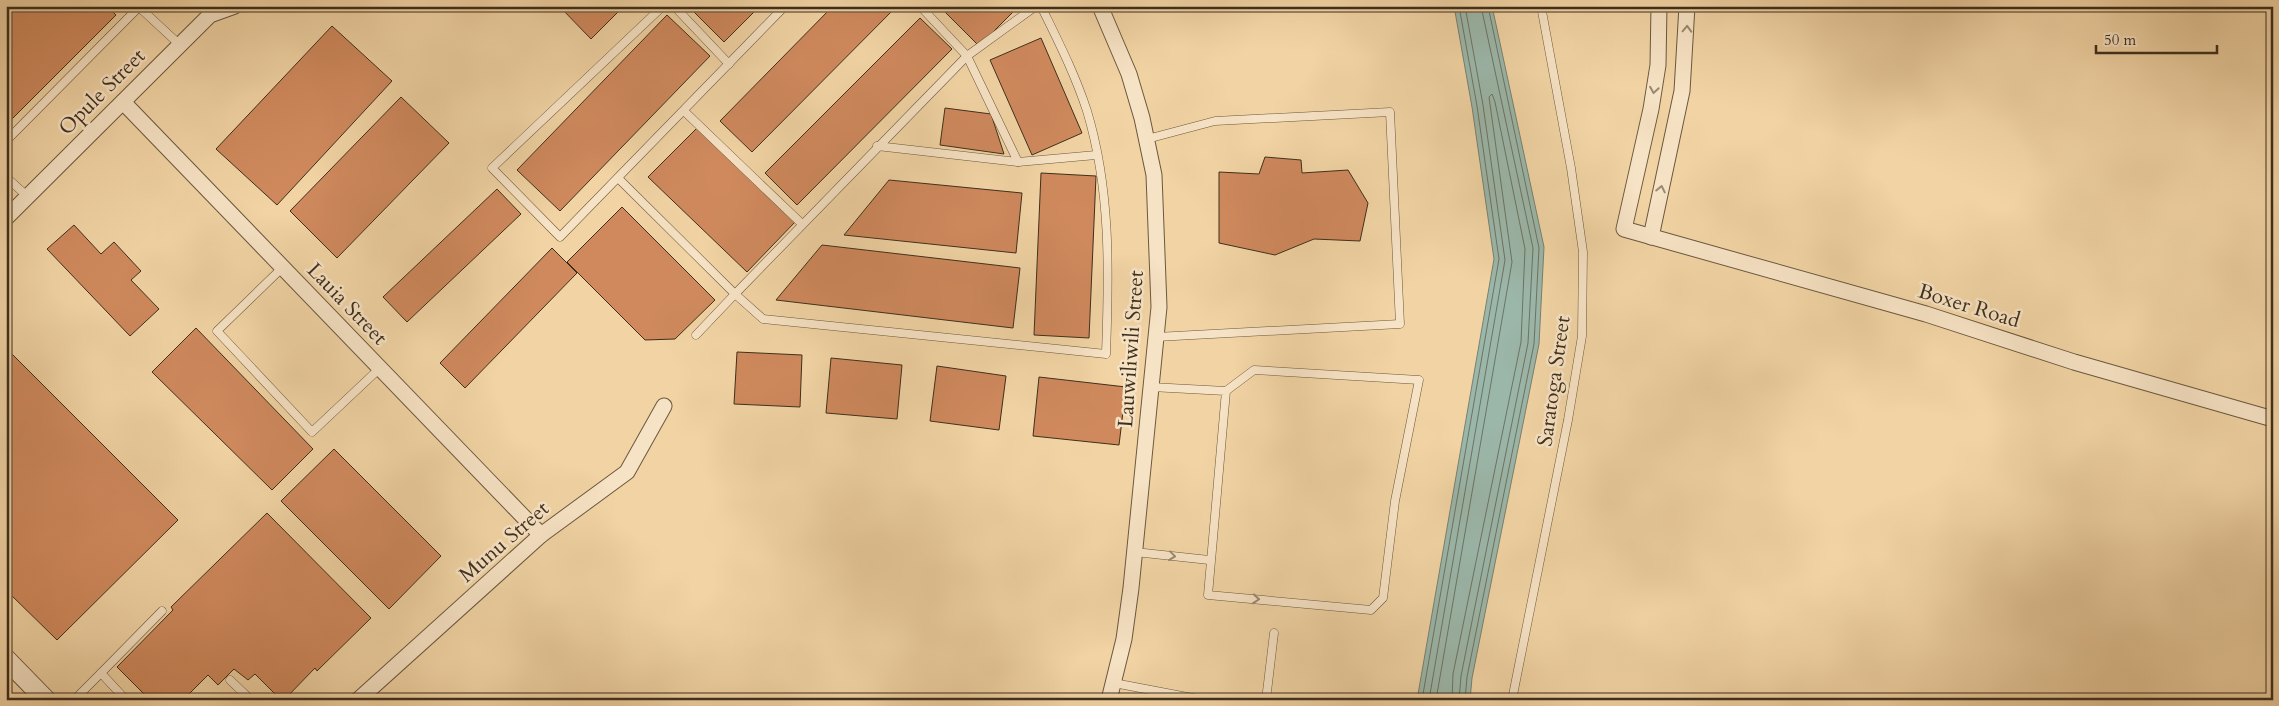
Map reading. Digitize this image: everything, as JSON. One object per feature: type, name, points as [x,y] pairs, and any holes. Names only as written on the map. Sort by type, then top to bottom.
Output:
[{"type":"street","name":"Opule Street","points":[[6,218],[210,15],[235,6]]},
{"type":"street","name":"Lauwiliwili Street","points":[[1100,6],[1129,74],[1147,139],[1154,175],[1158,227],[1159,307],[1135,552],[1124,639],[1109,700]]},
{"type":"street","name":"Boxer Road","points":[[1659,6],[1658,64],[1651,109],[1624,229],[1926,314],[2074,362],[2273,419]]},
{"type":"street","points":[[1651,237],[1682,92],[1687,6]]},
{"type":"street","name":"Lauia Street","points":[[123,102],[541,535]]},
{"type":"street","name":"Munu Street","points":[[358,700],[541,535],[627,472],[664,406]]},
{"type":"street","points":[[6,659],[46,700]]},
{"type":"lane","points":[[663,6],[492,168],[560,237],[785,6]]},
{"type":"lane","points":[[674,6],[729,64]]},
{"type":"lane","points":[[920,6],[967,56],[1018,162]]},
{"type":"lane","points":[[696,335],[877,146],[967,56],[1036,6]]},
{"type":"lane","points":[[618,178],[734,294],[763,319],[1106,354],[1109,263],[1102,186],[1087,112],[1070,66],[1041,6]]},
{"type":"lane","name":"Saratoga Street","points":[[1512,700],[1568,420],[1582,336],[1583,252],[1541,6]]},
{"type":"lane","points":[[6,141],[139,7],[180,45]]},
{"type":"lane","points":[[684,111],[802,224]]},
{"type":"lane","points":[[1147,139],[1215,121],[1390,112],[1400,324],[1156,337]]},
{"type":"lane","points":[[877,146],[1018,162],[1096,155]]},
{"type":"lane","points":[[6,177],[27,196]]},
{"type":"lane","points":[[282,268],[217,331],[312,432],[380,368]]},
{"type":"lane","points":[[1151,387],[1226,391],[1254,370],[1418,380],[1394,502],[1383,598],[1371,610],[1208,595],[1209,560],[1226,391]]},
{"type":"lane","points":[[1135,552],[1209,560]]},
{"type":"lane","points":[[74,700],[162,611]]},
{"type":"lane","points":[[1266,700],[1274,633]]},
{"type":"lane","points":[[101,673],[126,700]]},
{"type":"lane","points":[[230,680],[251,700]]},
{"type":"lane","points":[[1114,683],[1203,700]]},
{"type":"water","points":[[1454,6],[1492,6],[1544,247],[1539,344],[1472,678],[1470,700],[1417,700],[1494,259],[1472,107]]},
{"type":"building","points":[[6,6],[107,6],[116,15],[6,125]]},
{"type":"building","points":[[559,6],[624,6],[591,39]]},
{"type":"building","points":[[691,6],[760,6],[724,42],[690,8]]},
{"type":"building","points":[[833,6],[897,6],[752,152],[720,121]]},
{"type":"building","points":[[939,6],[1019,6],[979,46]]},
{"type":"building","points":[[667,15],[710,56],[560,211],[517,170]]},
{"type":"building","points":[[920,18],[952,49],[797,205],[765,173]]},
{"type":"building","points":[[332,26],[392,81],[277,205],[216,149]]},
{"type":"building","points":[[1041,38],[1082,133],[1032,155],[990,60]]},
{"type":"building","points":[[401,97],[449,143],[337,258],[290,211]]},
{"type":"building","points":[[945,108],[991,114],[1004,154],[940,145]]},
{"type":"building","points":[[697,128],[795,222],[747,272],[648,177]]},
{"type":"building","points":[[1265,157],[1301,160],[1302,173],[1348,170],[1368,203],[1360,241],[1314,239],[1275,255],[1219,243],[1219,172],[1259,174]]},
{"type":"building","points":[[1041,173],[1096,176],[1089,338],[1034,335]]},
{"type":"building","points":[[889,180],[1022,193],[1016,253],[844,235]]},
{"type":"building","points":[[497,189],[521,214],[407,322],[383,297]]},
{"type":"building","points":[[622,207],[715,300],[675,339],[645,340],[567,262]]},
{"type":"building","points":[[74,225],[101,254],[114,242],[141,271],[131,280],[159,309],[130,336],[47,249]]},
{"type":"building","points":[[822,245],[1020,268],[1013,328],[776,300]]},
{"type":"building","points":[[552,248],[577,273],[465,388],[440,363]]},
{"type":"building","points":[[196,328],[313,449],[272,490],[152,372]]},
{"type":"building","points":[[6,348],[178,520],[57,640],[6,590]]},
{"type":"building","points":[[737,352],[802,355],[800,407],[734,404]]},
{"type":"building","points":[[831,358],[902,365],[897,419],[826,413]]},
{"type":"building","points":[[937,366],[1006,376],[999,430],[930,421]]},
{"type":"building","points":[[1039,377],[1126,387],[1119,445],[1033,436]]},
{"type":"building","points":[[334,449],[441,556],[389,609],[281,501]]},
{"type":"building","points":[[267,513],[371,618],[317,671],[315,668],[284,700],[281,700],[255,674],[248,680],[234,669],[218,685],[208,675],[183,700],[150,700],[117,667],[173,610],[171,607]]}]
